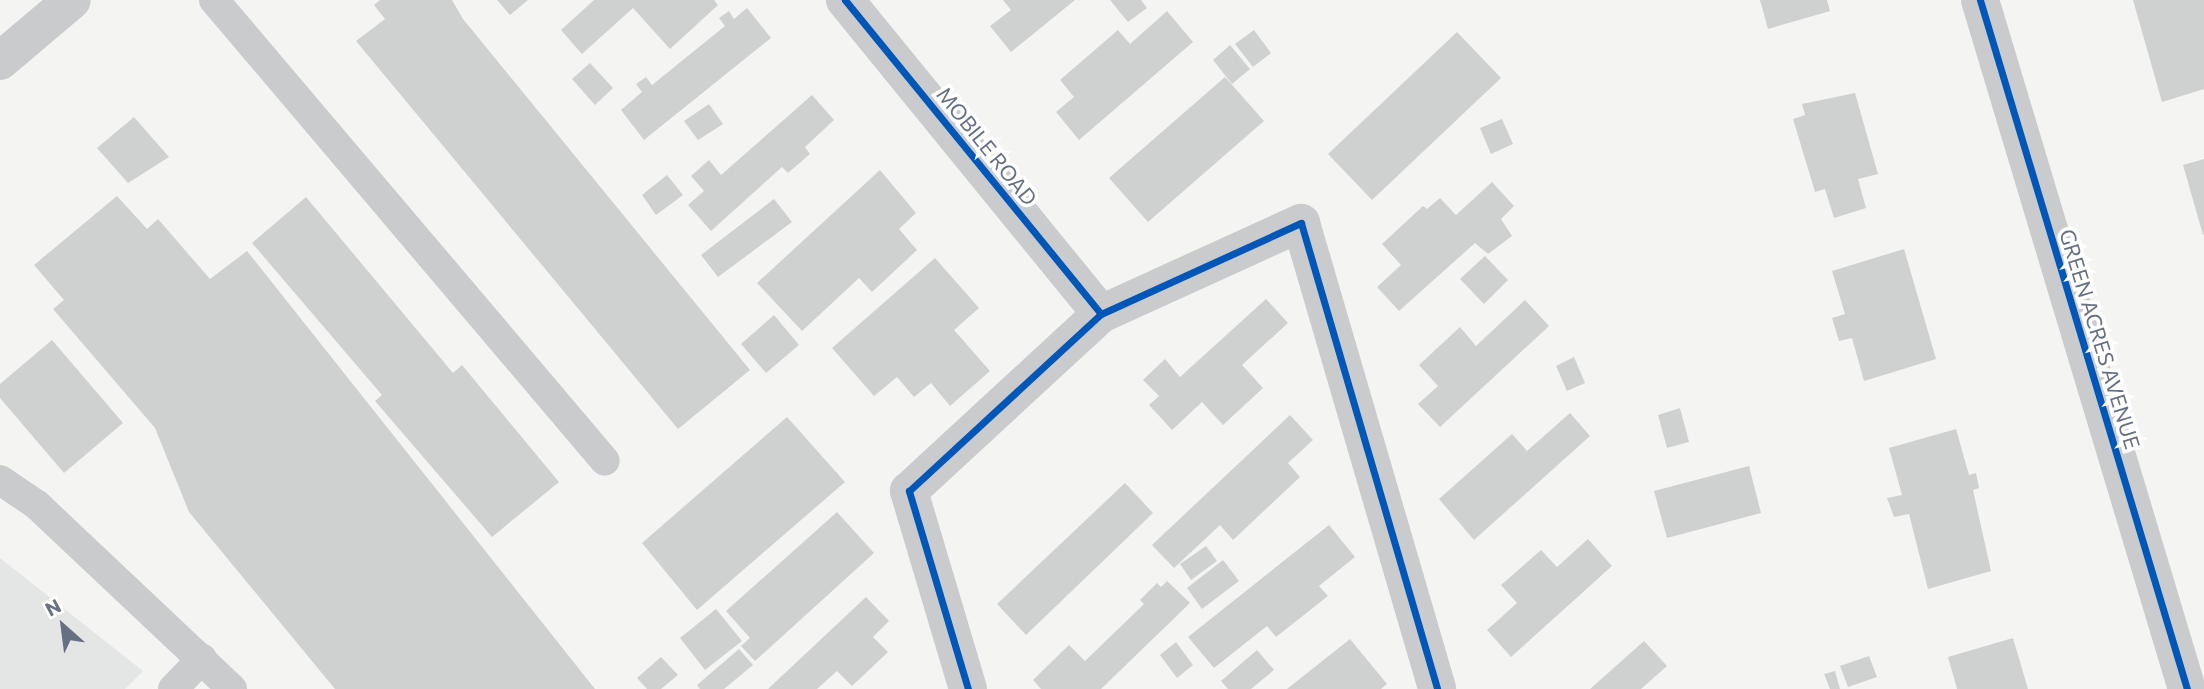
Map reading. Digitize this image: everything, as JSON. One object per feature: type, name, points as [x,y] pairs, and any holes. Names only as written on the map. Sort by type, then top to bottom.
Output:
[{"type":"street","points":[[0,61],[72,0]]},
{"type":"street","name":"MOBILE ROAD","points":[[845,0],[1101,314]]},
{"type":"street","name":"GREEN ACRES AVENUE","points":[[1980,0],[2187,689]]},
{"type":"street","points":[[968,689],[909,491],[1101,314],[1301,223],[1437,689]]},
{"type":"lane","points":[[214,0],[605,461]]},
{"type":"lane","points":[[0,481],[37,505],[232,689]]},
{"type":"lane","points":[[173,689],[202,659]]},
{"type":"shaded area","points":[[0,558],[143,671],[125,689],[0,689]]},
{"type":"building","points":[[380,0],[452,0],[463,19],[750,370],[678,429],[356,41],[385,19],[374,5]]},
{"type":"building","points":[[497,0],[528,0],[510,15]]},
{"type":"building","points":[[594,0],[714,0],[718,5],[670,49],[633,8],[582,54],[561,30]]},
{"type":"building","points":[[1003,0],[1075,0],[1011,52],[990,26],[1011,10]]},
{"type":"building","points":[[1110,0],[1141,0],[1147,8],[1128,22]]},
{"type":"building","points":[[1760,0],[1827,0],[1830,11],[1768,29]]},
{"type":"building","points":[[2133,0],[2204,0],[2204,89],[2162,102]]},
{"type":"building","points":[[747,8],[771,38],[644,140],[621,110],[642,92],[636,84],[646,77],[652,85],[725,26],[719,18],[729,11],[734,19]]},
{"type":"building","points":[[1167,11],[1193,42],[1079,140],[1056,112],[1074,97],[1060,80],[1118,30],[1130,44]]},
{"type":"building","points":[[1254,30],[1271,53],[1253,67],[1235,44]]},
{"type":"building","points":[[1457,32],[1501,78],[1372,200],[1328,154]]},
{"type":"building","points":[[1230,45],[1250,69],[1232,84],[1213,60]]},
{"type":"building","points":[[590,63],[613,88],[595,105],[572,79]]},
{"type":"building","points":[[1225,77],[1264,121],[1148,222],[1109,178]]},
{"type":"building","points":[[1855,93],[1878,174],[1858,179],[1866,208],[1834,218],[1825,189],[1815,192],[1793,119],[1805,115],[1802,104]]},
{"type":"building","points":[[812,95],[834,120],[805,147],[810,154],[788,173],[782,167],[711,231],[688,205],[704,191],[691,176],[709,160],[721,175]]},
{"type":"building","points":[[709,104],[723,124],[698,140],[684,121]]},
{"type":"building","points":[[134,117],[169,157],[128,183],[97,148]]},
{"type":"building","points":[[1502,119],[1513,144],[1491,154],[1480,128]]},
{"type":"building","points":[[2204,159],[2204,235],[2203,235],[2183,165]]},
{"type":"building","points":[[880,170],[916,213],[899,229],[917,250],[872,292],[859,278],[802,331],[757,283]]},
{"type":"building","points":[[667,175],[683,195],[656,215],[642,195]]},
{"type":"building","points":[[1492,182],[1514,206],[1501,219],[1512,236],[1488,254],[1475,243],[1399,311],[1377,287],[1401,265],[1382,244],[1423,206],[1427,209],[1440,198],[1456,215]]},
{"type":"building","points":[[117,196],[147,229],[158,219],[210,279],[247,251],[595,689],[335,689],[189,512],[155,428],[53,309],[64,300],[34,265]]},
{"type":"building","points":[[306,197],[453,373],[462,365],[559,482],[492,537],[375,401],[382,395],[252,243]]},
{"type":"building","points":[[774,199],[792,222],[718,277],[701,255]]},
{"type":"building","points":[[1904,249],[1936,359],[1864,381],[1852,338],[1839,341],[1832,318],[1845,314],[1832,271]]},
{"type":"building","points":[[1485,256],[1508,280],[1484,304],[1460,279]]},
{"type":"building","points":[[935,258],[979,308],[954,330],[990,371],[950,406],[931,383],[914,397],[897,377],[874,396],[832,348]]},
{"type":"building","points":[[1266,299],[1288,323],[1242,365],[1263,388],[1223,425],[1202,402],[1172,430],[1149,405],[1159,396],[1143,380],[1165,359],[1180,377]]},
{"type":"building","points":[[1525,300],[1549,326],[1440,427],[1418,404],[1438,386],[1419,365],[1460,327],[1476,346]]},
{"type":"building","points":[[774,315],[799,345],[766,373],[741,344]]},
{"type":"building","points":[[52,340],[123,423],[64,473],[0,398],[0,384]]},
{"type":"building","points":[[1574,357],[1585,383],[1567,391],[1556,366]]},
{"type":"building","points":[[1680,408],[1689,442],[1667,448],[1658,415]]},
{"type":"building","points":[[1570,413],[1590,436],[1474,540],[1439,499],[1512,434],[1527,451]]},
{"type":"building","points":[[1290,415],[1313,440],[1288,463],[1300,477],[1233,540],[1220,525],[1174,568],[1152,545]]},
{"type":"building","points":[[787,417],[845,482],[697,610],[642,543]]},
{"type":"building","points":[[1956,429],[1969,475],[1976,473],[1979,488],[1973,490],[1991,571],[1928,589],[1909,514],[1894,517],[1887,498],[1902,495],[1889,448]]},
{"type":"building","points":[[1749,466],[1761,513],[1667,538],[1654,491]]},
{"type":"building","points":[[1125,483],[1153,513],[1026,635],[997,604]]},
{"type":"building","points":[[837,512],[874,553],[755,661],[741,646],[750,638],[726,611]]},
{"type":"building","points":[[1329,525],[1355,557],[1319,586],[1328,596],[1276,637],[1267,626],[1214,668],[1188,637]]},
{"type":"building","points":[[1588,539],[1612,566],[1511,657],[1487,630],[1517,603],[1501,585],[1541,550],[1557,567]]},
{"type":"building","points":[[1206,546],[1217,561],[1191,580],[1180,564]]},
{"type":"building","points":[[1223,560],[1239,581],[1202,609],[1187,588]]},
{"type":"building","points":[[1167,581],[1190,603],[1101,689],[1041,689],[1033,680],[1069,645],[1085,661],[1144,604],[1140,600],[1157,583],[1161,587]]},
{"type":"building","points":[[866,597],[889,621],[873,637],[888,652],[852,686],[837,671],[817,689],[768,689]]},
{"type":"building","points":[[716,609],[742,641],[705,670],[680,638]]},
{"type":"building","points":[[2013,638],[2028,689],[1957,689],[1948,657]]},
{"type":"building","points":[[1350,639],[1387,684],[1381,689],[1287,689]]},
{"type":"building","points":[[1644,641],[1667,666],[1641,689],[1590,689]]},
{"type":"building","points":[[1176,642],[1193,665],[1177,678],[1160,655]]},
{"type":"building","points":[[739,649],[753,665],[724,689],[700,689],[697,685]]},
{"type":"building","points":[[1257,650],[1274,670],[1251,689],[1228,689],[1221,681]]},
{"type":"building","points":[[1869,656],[1877,677],[1848,687],[1840,666]]},
{"type":"building","points":[[661,657],[678,675],[661,689],[647,689],[637,678]]},
{"type":"building","points":[[1835,671],[1840,689],[1830,689],[1824,674]]},
{"type":"cycle path","points":[[845,0],[1101,314]]},
{"type":"cycle path","points":[[1980,0],[2187,689]]},
{"type":"cycle path","points":[[968,689],[909,491],[1101,314],[1301,223],[1437,689]]}]
